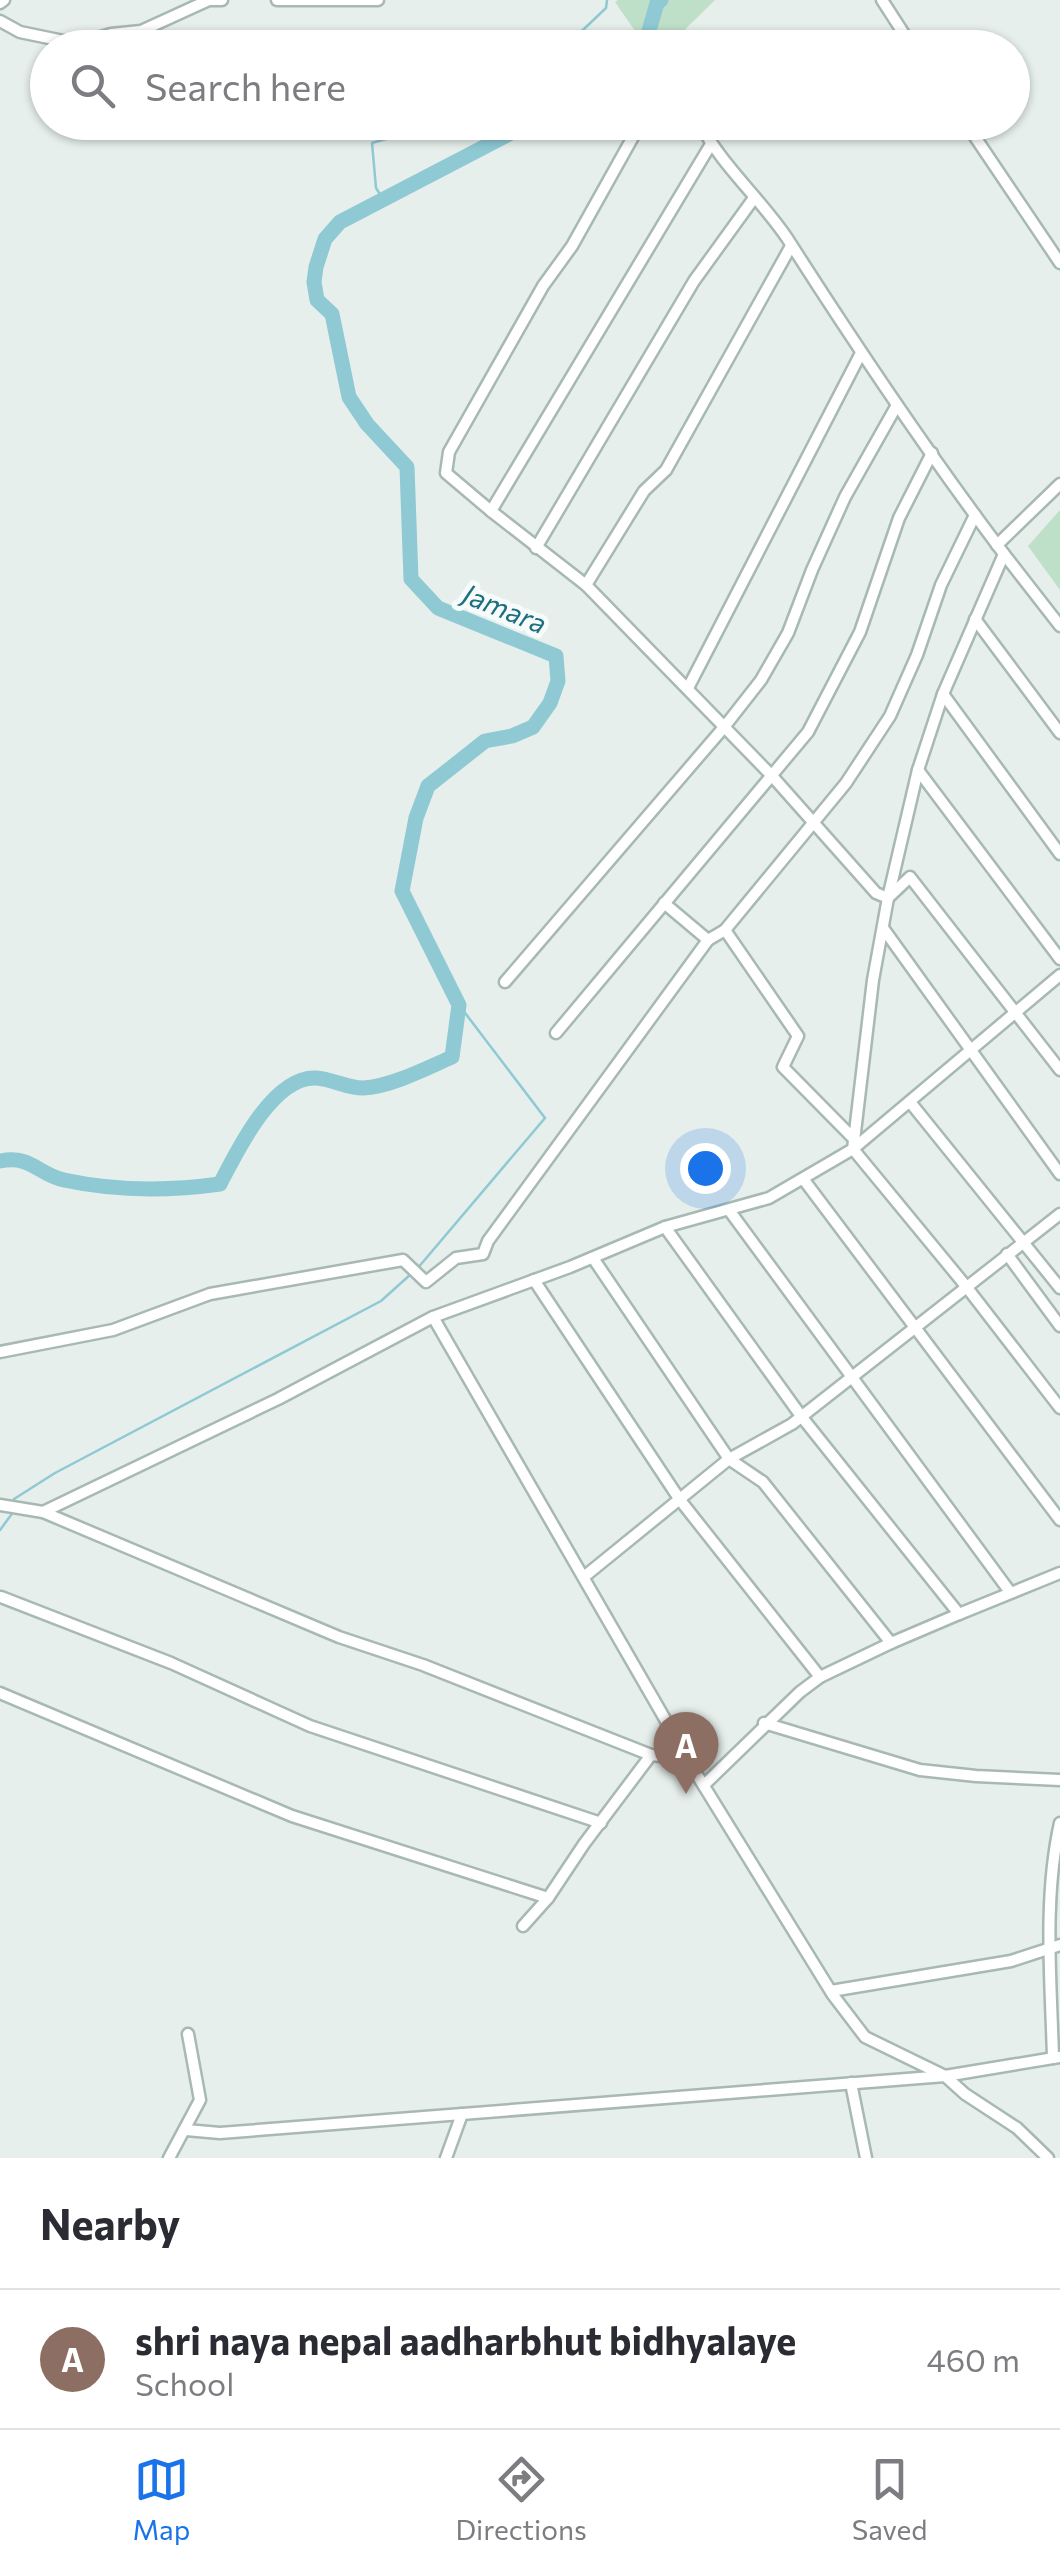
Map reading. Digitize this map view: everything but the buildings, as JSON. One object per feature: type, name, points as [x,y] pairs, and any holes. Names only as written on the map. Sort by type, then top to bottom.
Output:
[{"type":"street","points":[[143,30],[209,0],[222,0]]},
{"type":"street","points":[[278,0],[378,0]]},
{"type":"street","points":[[882,0],[901,30]]},
{"type":"street","points":[[0,21],[30,34]]},
{"type":"street","points":[[631,140],[450,452],[446,473],[586,585],[773,776],[876,892],[888,898]]},
{"type":"street","points":[[709,140],[791,246],[897,404],[1060,626]]},
{"type":"street","points":[[977,140],[1060,263]]},
{"type":"street","points":[[491,511],[711,144]]},
{"type":"street","points":[[536,548],[694,281],[754,198]]},
{"type":"street","points":[[586,585],[644,491],[666,470],[791,246]]},
{"type":"street","points":[[688,688],[861,353]]},
{"type":"street","points":[[504,982],[725,726],[760,680],[788,632],[845,497],[897,404]]},
{"type":"street","points":[[556,1034],[808,732],[860,632],[899,518],[932,453]]},
{"type":"street","points":[[854,1144],[873,980],[918,770],[943,694],[1001,550],[1060,484]]},
{"type":"street","points":[[0,1352],[113,1330],[210,1294],[403,1260],[426,1282],[456,1258],[483,1254],[708,940],[725,930],[846,783],[890,716],[941,586],[976,515]]},
{"type":"street","points":[[975,619],[1060,733]]},
{"type":"street","points":[[943,694],[1060,854]]},
{"type":"street","points":[[918,770],[1060,959]]},
{"type":"street","points":[[888,898],[910,877],[1060,1070]]},
{"type":"street","points":[[664,903],[708,940]]},
{"type":"street","points":[[883,928],[1060,1174]]},
{"type":"street","points":[[725,930],[798,1036],[784,1067],[854,1144],[1060,1408]]},
{"type":"street","points":[[43,1512],[137,1470],[433,1317],[666,1227],[768,1198],[804,1180],[910,1102],[1060,975]]},
{"type":"street","points":[[910,1102],[1060,1288]]},
{"type":"street","points":[[804,1180],[1060,1520]]},
{"type":"street","points":[[729,1210],[1010,1592]]},
{"type":"street","points":[[585,1576],[728,1459],[801,1416],[1060,1214]]},
{"type":"street","points":[[666,1227],[801,1416],[959,1614]]},
{"type":"street","points":[[1006,1254],[1060,1326]]},
{"type":"street","points":[[593,1258],[728,1459],[764,1482],[891,1643]]},
{"type":"street","points":[[534,1280],[680,1500],[820,1678]]},
{"type":"street","points":[[433,1317],[704,1785],[831,1991],[865,2037],[945,2076],[1017,2128],[1048,2158]]},
{"type":"street","points":[[0,1505],[43,1512],[338,1637],[423,1665],[651,1756],[691,1759]]},
{"type":"street","points":[[704,1785],[764,1723],[820,1678],[891,1643],[1060,1573]]},
{"type":"street","points":[[1,1597],[170,1663],[310,1726],[601,1822]]},
{"type":"street","points":[[0,1693],[292,1816],[548,1898]]},
{"type":"street","points":[[764,1723],[920,1770],[1060,1780]]},
{"type":"street","points":[[523,1926],[548,1898],[651,1756]]},
{"type":"street","points":[[186,2130],[220,2133],[945,2076],[1057,2058],[1054,1863],[1060,1823]]},
{"type":"street","points":[[831,1991],[1011,1961],[1055,1946]]},
{"type":"street","points":[[169,2158],[200,2100],[188,2034]]},
{"type":"street","points":[[851,2083],[866,2158]]},
{"type":"street","points":[[446,2158],[462,2114]]},
{"type":"green space","points":[[715,0],[684,30],[634,30],[615,2]]},
{"type":"green space","points":[[1060,510],[1060,590],[1028,546]]},
{"type":"waterway","points":[[583,30],[606,8],[607,0]]},
{"type":"waterway","name":"Jamara","points":[[649,30],[661,0]]},
{"type":"waterway","points":[[382,140],[372,143],[376,188],[383,199]]},
{"type":"waterway","name":"Jamara","points":[[0,1161],[20,1161],[64,1180],[103,1186],[162,1189],[220,1184],[258,1118],[285,1089],[316,1078],[357,1088],[374,1087],[452,1057],[459,1005],[402,891],[416,818],[428,786],[485,741],[533,727],[550,703],[558,681],[556,656],[438,608],[411,579],[407,467],[367,424],[349,397],[332,314],[317,300],[314,282],[325,239],[340,222],[497,140]]},
{"type":"waterway","points":[[417,1269],[545,1118],[459,1005]]},
{"type":"waterway","points":[[15,1503],[14,1499],[55,1473],[381,1301],[411,1274]]},
{"type":"waterway","points":[[0,1530],[14,1511]]},
{"type":"place","name":"shri naya nepal aadharbhut bidhyalaye","points":[[686,1794]]}]
